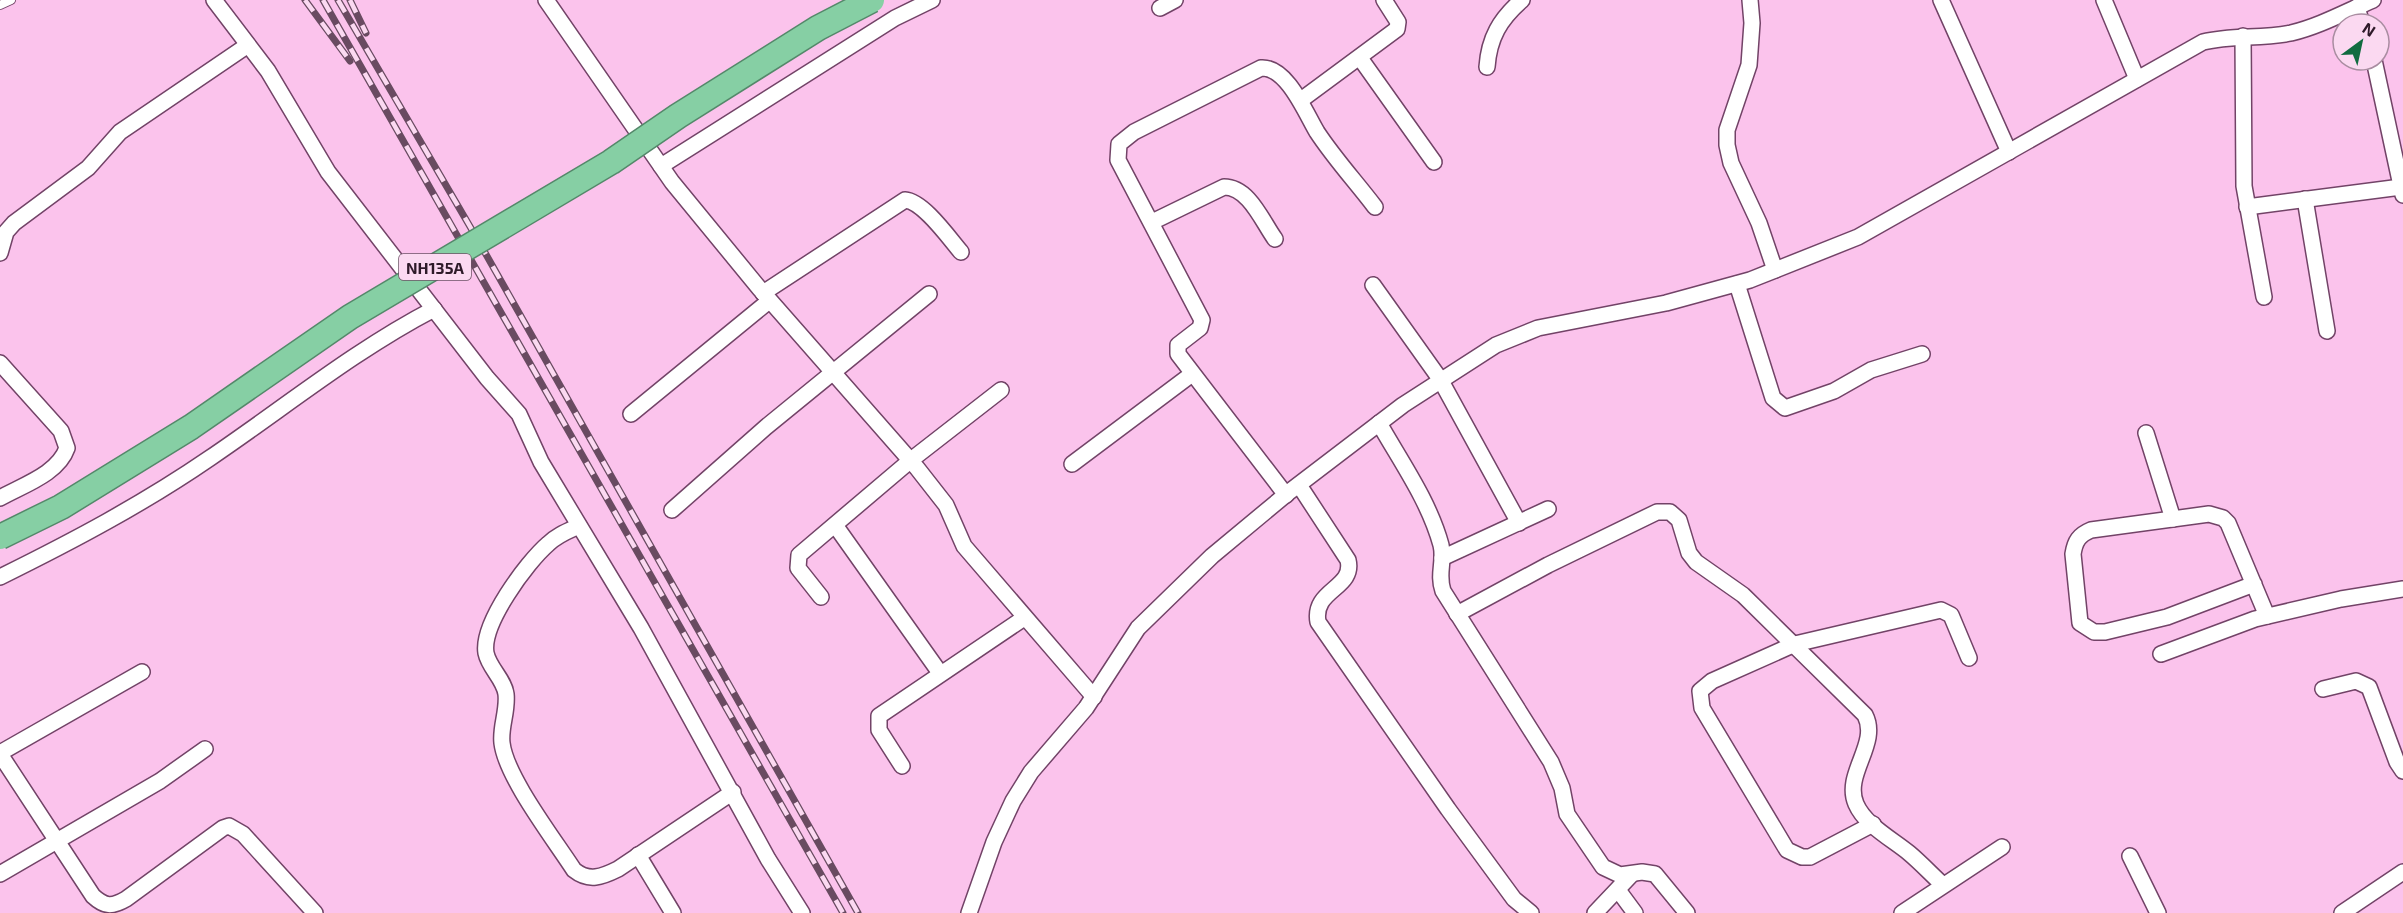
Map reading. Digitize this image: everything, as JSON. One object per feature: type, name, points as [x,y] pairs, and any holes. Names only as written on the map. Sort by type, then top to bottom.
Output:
[{"type":"highway","name":"NH135A","points":[[0,537],[61,507],[171,440],[350,317],[611,162],[678,116],[818,28],[872,0]]},
{"type":"street","points":[[214,0],[268,71],[328,172],[487,378],[519,414],[541,462],[642,628],[768,859],[802,913]]},
{"type":"street","points":[[546,0],[661,166],[766,297],[911,460],[946,505],[964,546],[1094,698]]},
{"type":"street","points":[[661,166],[895,18],[932,0]]},
{"type":"street","points":[[1160,8],[1175,0]]},
{"type":"street","points":[[1301,100],[1396,29],[1398,22],[1384,0]]},
{"type":"street","points":[[1487,67],[1490,41],[1497,28],[1522,0]]},
{"type":"street","points":[[1750,0],[1752,23],[1749,65],[1727,130],[1727,145],[1731,163],[1760,223],[1775,270]]},
{"type":"street","points":[[1941,0],[2009,152]]},
{"type":"street","points":[[2104,0],[2137,79]]},
{"type":"street","points":[[969,913],[994,842],[1013,801],[1031,772],[1094,698],[1138,627],[1212,556],[1286,495],[1379,423],[1440,380],[1496,345],[1538,328],[1666,303],[1737,284],[1858,237],[2203,42],[2222,37],[2290,33],[2316,26],[2373,0]]},
{"type":"street","points":[[2357,7],[2358,12]]},
{"type":"street","points":[[2243,36],[2243,156],[2247,207],[2264,297]]},
{"type":"street","points":[[0,253],[6,232],[14,223],[88,168],[120,132],[248,45]]},
{"type":"street","points":[[1359,58],[1434,162]]},
{"type":"street","points":[[1286,495],[1192,374],[1177,350],[1182,341],[1200,328],[1202,320],[1118,160],[1119,144],[1126,136],[1260,68],[1272,70],[1301,100],[1317,132],[1375,207]]},
{"type":"street","points":[[2247,207],[2305,199],[2402,191],[2377,72]]},
{"type":"street","points":[[1152,222],[1224,187],[1231,187],[1244,194],[1275,239]]},
{"type":"street","points":[[2305,199],[2327,332]]},
{"type":"street","points":[[631,414],[766,297],[905,200],[911,200],[921,207],[961,252]]},
{"type":"street","points":[[1737,284],[1773,398],[1785,408],[1834,391],[1871,370],[1922,354]]},
{"type":"street","points":[[1373,285],[1440,380],[1519,522]]},
{"type":"street","points":[[672,510],[734,455],[929,294]]},
{"type":"street","points":[[0,577],[84,536],[149,499],[388,333],[434,309]]},
{"type":"street","points":[[0,363],[61,431],[67,448],[64,458],[51,470],[0,498]]},
{"type":"street","points":[[1072,464],[1192,374]]},
{"type":"street","points":[[821,597],[798,568],[797,561],[805,549],[911,460],[1001,390]]},
{"type":"street","points":[[1379,423],[1420,494],[1436,529],[1442,558],[1439,579],[1457,614],[1551,762],[1572,822],[1603,867],[1620,875],[1642,872],[1655,874],[1687,913]]},
{"type":"street","points":[[2146,433],[2173,519]]},
{"type":"street","points":[[1299,485],[1348,560],[1350,567],[1343,581],[1324,597],[1318,606],[1318,622],[1448,809],[1514,899],[1531,913]]},
{"type":"street","points":[[1442,558],[1548,509]]},
{"type":"street","points":[[1457,614],[1548,565],[1657,512],[1670,512],[1679,520],[1689,553],[1696,562],[1737,591],[1795,644],[1865,715],[1870,725],[1854,790],[1855,802],[1873,824],[1943,885]]},
{"type":"street","points":[[2254,584],[2167,617],[2105,632],[2094,632],[2086,629],[2080,623],[2073,554],[2078,538],[2091,530],[2209,514],[2223,518],[2254,584],[2267,616]]},
{"type":"street","points":[[835,525],[940,673]]},
{"type":"street","points":[[579,526],[562,533],[535,556],[493,621],[487,639],[486,653],[506,691],[507,710],[501,741],[505,759],[516,779],[574,870],[582,876],[602,877],[733,792]]},
{"type":"street","points":[[2161,654],[2267,616],[2341,599],[2403,589]]},
{"type":"street","points":[[1873,824],[1810,857],[1794,855],[1788,850],[1702,708],[1700,692],[1712,681],[1795,644],[1941,610],[1951,615],[1970,658]]},
{"type":"street","points":[[902,766],[879,730],[879,716],[1024,618]]},
{"type":"street","points":[[142,672],[0,754],[93,896],[103,909],[116,905],[223,828],[230,826],[243,834],[315,913]]},
{"type":"street","points":[[2323,689],[2356,681],[2369,687],[2397,762],[2403,771]]},
{"type":"street","points":[[0,874],[160,781],[205,749]]},
{"type":"street","points":[[1902,913],[2002,847]]},
{"type":"street","points":[[638,855],[673,913]]},
{"type":"street","points":[[2130,856],[2158,913]]},
{"type":"street","points":[[2342,913],[2403,872]]},
{"type":"street","points":[[1595,913],[1632,874]]},
{"type":"street","points":[[1618,890],[1635,913]]},
{"type":"street","points":[[1920,900],[1929,913]]},
{"type":"lane","points":[[0,5],[11,0]]},
{"type":"railway","points":[[305,0],[350,61]]},
{"type":"railway","points":[[323,0],[843,913]]},
{"type":"railway","points":[[338,0],[479,242],[858,913]]},
{"type":"railway","points":[[350,0],[366,33]]}]
